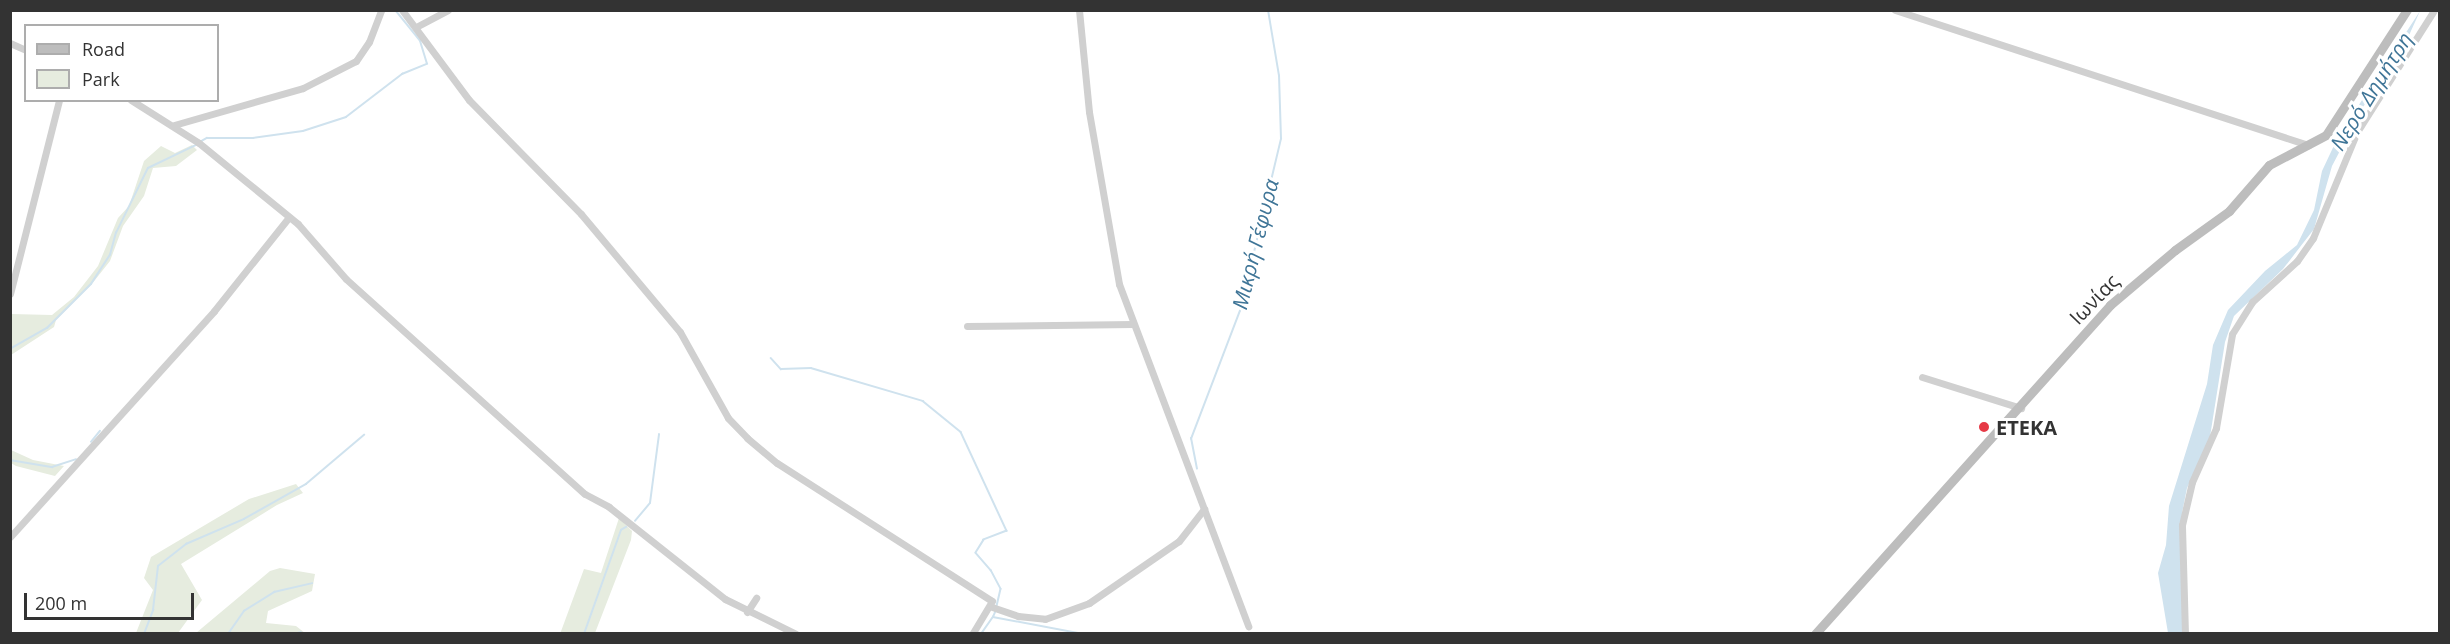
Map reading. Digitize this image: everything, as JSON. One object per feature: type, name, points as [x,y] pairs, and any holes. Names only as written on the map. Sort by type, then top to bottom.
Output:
[{"type":"street","points":[[174,125],[303,88],[356,61],[369,42],[381,10]]},
{"type":"street","points":[[402,10],[470,100],[581,214],[681,332],[728,418],[747,438],[777,463],[987,598],[992,607],[1018,616],[1045,619],[1089,603],[1179,541],[1204,509]]},
{"type":"street","points":[[416,27],[448,10]]},
{"type":"street","points":[[1079,10],[1089,112],[1108,237],[1133,324],[1248,626]]},
{"type":"street","points":[[1895,10],[2310,146]]},
{"type":"street","name":"Ιωνίας","points":[[1815,633],[2021,408],[2110,305],[2138,280],[2229,211],[2268,165],[2310,146],[2326,135],[2343,113],[2388,36],[2408,10]]},
{"type":"street","points":[[2185,633],[2182,525],[2192,482],[2216,428],[2232,334],[2252,302],[2297,261],[2313,238],[2357,132],[2434,10]]},
{"type":"street","points":[[10,43],[24,49]]},
{"type":"street","points":[[10,294],[58,102]]},
{"type":"street","points":[[134,102],[174,125],[289,217],[346,279],[541,457],[707,586],[747,612],[796,633]]},
{"type":"street","points":[[10,537],[214,311],[289,217]]},
{"type":"street","points":[[967,326],[1133,324]]},
{"type":"street","points":[[1922,376],[2021,408]]},
{"type":"street","points":[[747,612],[756,598]]},
{"type":"street","points":[[972,633],[992,607]]},
{"type":"green space","points":[[192,145],[197,150],[176,166],[153,168],[144,196],[123,226],[110,261],[91,285],[56,320],[54,327],[11,355],[11,314],[52,315],[74,297],[98,266],[118,218],[129,206],[144,161],[161,146],[175,153]]},
{"type":"green space","points":[[11,450],[33,460],[64,466],[55,476],[16,466],[11,463]]},
{"type":"green space","points":[[296,484],[303,493],[277,505],[181,564],[202,600],[178,633],[136,633],[153,590],[144,578],[151,557],[249,499]]},
{"type":"green space","points":[[619,518],[632,531],[631,540],[595,633],[560,634],[584,569],[601,573]]},
{"type":"green space","points":[[280,568],[315,574],[312,591],[268,611],[266,623],[296,626],[305,633],[196,633],[270,571]]},
{"type":"water","name":"Νερό Δημήτρη","points":[[2420,11],[2401,53],[2363,107],[2332,166],[2314,229],[2283,269],[2234,316],[2225,342],[2209,443],[2187,488],[2182,513],[2183,633],[2168,633],[2158,573],[2166,545],[2169,506],[2207,384],[2213,345],[2228,310],[2265,271],[2297,245],[2314,210],[2322,171],[2338,137]]},
{"type":"waterway","points":[[200,142],[207,138],[253,138],[303,131],[346,117],[402,74],[427,64],[420,41],[395,10]]},
{"type":"waterway","name":"Μικρή Γέφυρα","points":[[1197,469],[1191,439],[1240,311],[1281,139],[1279,76],[1268,10]]},
{"type":"waterway","points":[[10,349],[47,328],[91,284],[110,255],[116,233],[148,168],[196,145]]},
{"type":"waterway","points":[[771,358],[781,369],[811,368],[923,401],[961,432],[1007,531],[984,540],[976,553],[991,570],[1001,589],[997,606]]},
{"type":"waterway","points":[[91,442],[100,431]]},
{"type":"waterway","points":[[144,634],[153,610],[158,566],[186,544],[244,519],[306,484],[364,435]]},
{"type":"waterway","points":[[635,521],[650,503],[659,435]]},
{"type":"waterway","points":[[10,460],[52,467],[76,459]]},
{"type":"waterway","points":[[584,634],[621,530],[626,527]]},
{"type":"waterway","points":[[228,634],[244,611],[274,592],[312,583]]},
{"type":"waterway","points":[[993,617],[996,610]]},
{"type":"waterway","points":[[981,634],[993,617],[1084,634]]},
{"type":"waterway","points":[[294,634],[301,632]]},
{"type":"place","name":"ΕΤΕΚΑ","points":[[1984,427]]}]
